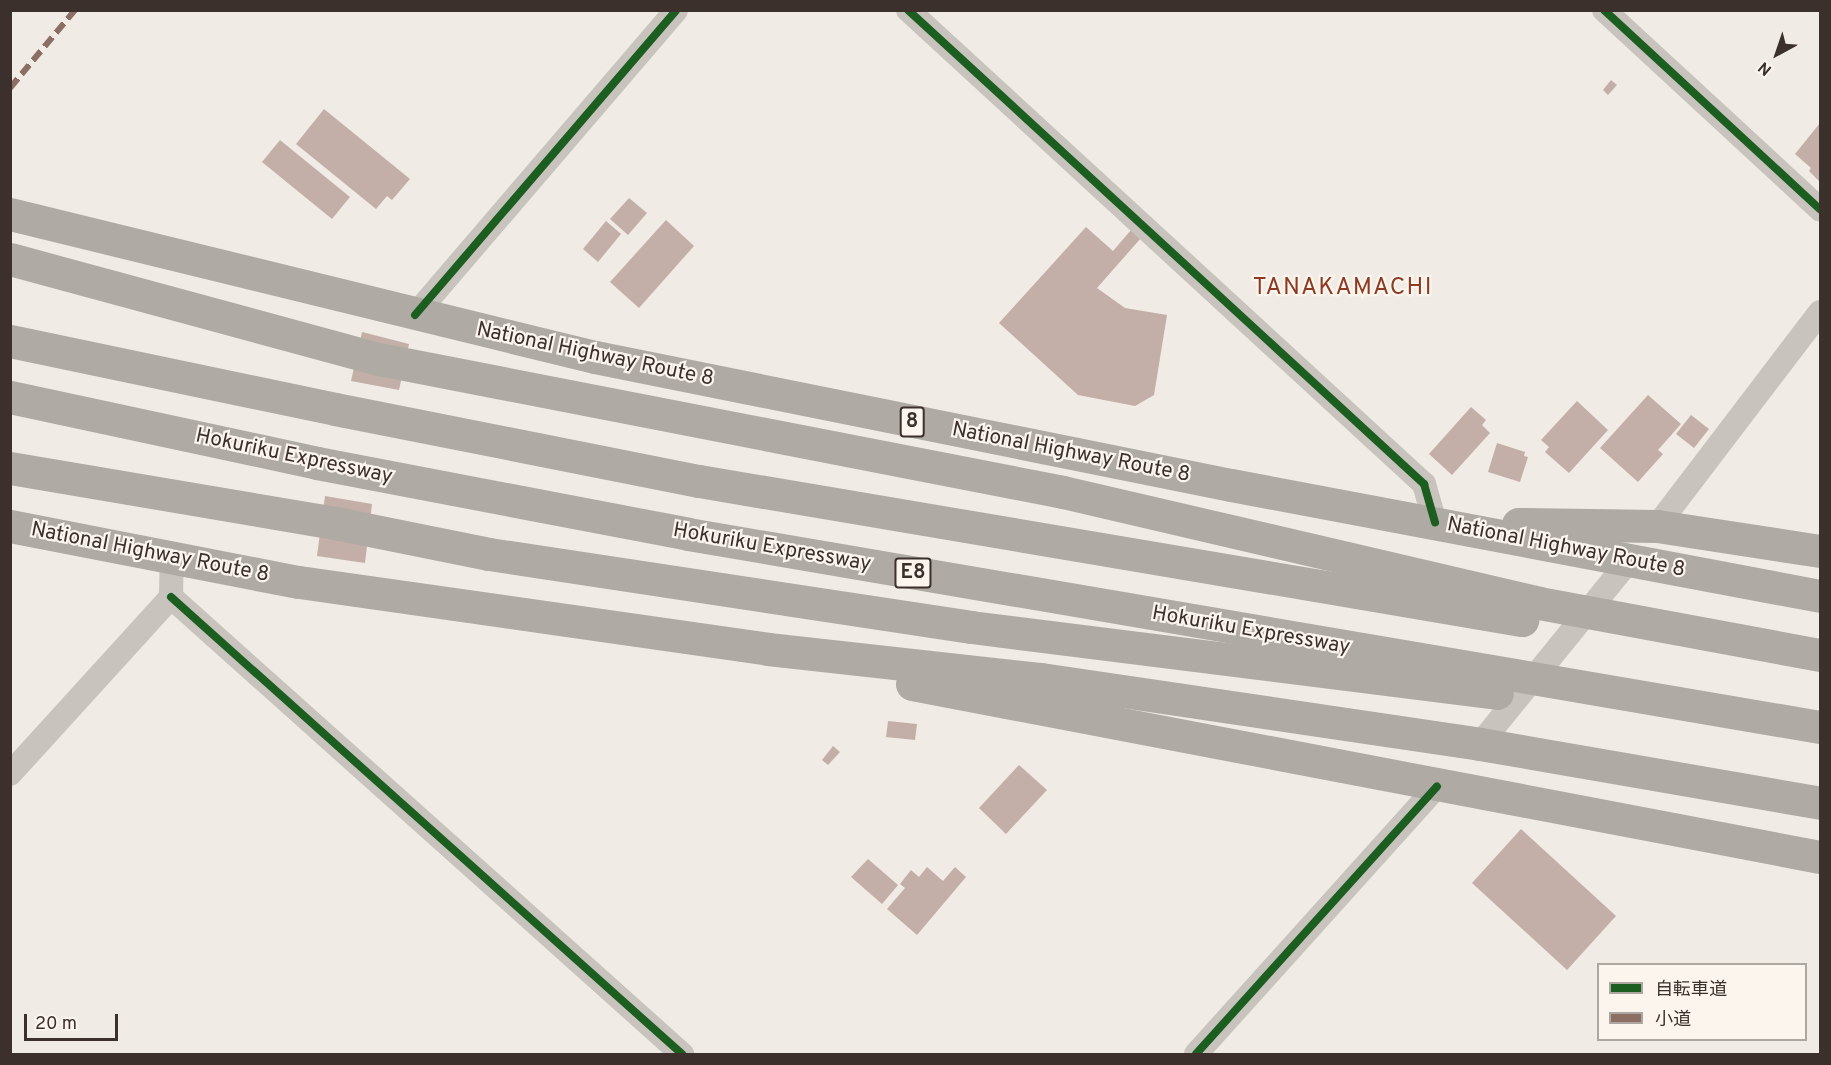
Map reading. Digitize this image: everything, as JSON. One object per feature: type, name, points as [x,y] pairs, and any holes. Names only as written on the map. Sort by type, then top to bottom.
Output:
[{"type":"highway","name":"National Highway Route 8","points":[[10,214],[415,315],[595,357],[1231,485],[1435,522],[1628,562],[1821,596]]},
{"type":"highway","points":[[10,259],[379,359],[1063,492],[1539,603],[1821,655]]},
{"type":"highway","points":[[10,341],[347,412],[699,481],[1821,670]]},
{"type":"highway","name":"Hokuriku Expressway","points":[[10,397],[317,463],[688,534],[1821,728]]},
{"type":"highway","points":[[10,468],[340,525],[489,554],[971,627],[1192,656],[1821,728]]},
{"type":"highway","points":[[1435,522],[1657,526],[1821,551]]},
{"type":"highway","name":"National Highway Route 8","points":[[10,526],[311,584],[768,650],[1041,679],[1480,744],[1821,803]]},
{"type":"highway","points":[[768,650],[915,685],[1437,786],[1821,857]]},
{"type":"street","points":[[415,315],[676,10]]},
{"type":"street","points":[[908,10],[1424,484],[1435,522]]},
{"type":"street","points":[[1604,10],[1821,209]]},
{"type":"street","points":[[1657,526],[1821,312]]},
{"type":"street","points":[[10,774],[171,597],[172,558]]},
{"type":"street","points":[[1480,744],[1628,562]]},
{"type":"street","points":[[171,597],[682,1054]]},
{"type":"street","points":[[1196,1054],[1437,786]]},
{"type":"building","points":[[1611,80],[1617,85],[1608,95],[1603,90]]},
{"type":"building","points":[[324,109],[410,179],[392,200],[387,196],[376,209],[296,144]]},
{"type":"building","points":[[1820,123],[1820,182],[1809,171],[1811,168],[1795,154]]},
{"type":"building","points":[[280,140],[350,197],[332,219],[262,162]]},
{"type":"building","points":[[629,198],[647,213],[628,235],[610,219]]},
{"type":"building","points":[[666,220],[694,246],[639,308],[610,282]]},
{"type":"building","points":[[606,221],[621,234],[598,262],[583,249]]},
{"type":"building","points":[[1086,227],[1113,251],[1131,230],[1141,238],[1097,288],[1125,308],[1167,315],[1154,395],[1135,406],[1078,395],[999,323]]},
{"type":"building","points":[[362,332],[409,344],[399,390],[351,381]]},
{"type":"building","points":[[1648,395],[1681,424],[1658,450],[1663,454],[1638,482],[1600,448]]},
{"type":"building","points":[[1577,401],[1608,430],[1569,473],[1545,452],[1549,447],[1541,440]]},
{"type":"building","points":[[1471,407],[1486,420],[1482,425],[1490,433],[1452,475],[1429,454]]},
{"type":"building","points":[[1691,415],[1709,429],[1694,448],[1676,434]]},
{"type":"building","points":[[1497,443],[1525,452],[1524,456],[1528,457],[1520,482],[1488,472]]},
{"type":"building","points":[[325,496],[372,504],[365,563],[317,556]]},
{"type":"building","points":[[888,721],[917,724],[915,740],[886,737]]},
{"type":"building","points":[[833,746],[840,752],[828,765],[822,760]]},
{"type":"building","points":[[1019,765],[1047,790],[1006,834],[979,808]]},
{"type":"building","points":[[1521,829],[1616,916],[1567,970],[1472,883]]},
{"type":"building","points":[[868,859],[898,885],[882,904],[851,877]]},
{"type":"building","points":[[927,867],[943,881],[955,867],[966,877],[917,935],[887,909],[905,888],[900,884],[911,870],[919,877]]},
{"type":"marked path","points":[[10,88],[75,10]]},
{"type":"cycle path","points":[[415,315],[676,10]]},
{"type":"cycle path","points":[[908,10],[1424,484],[1435,522]]},
{"type":"cycle path","points":[[1604,10],[1820,209]]},
{"type":"cycle path","points":[[171,597],[682,1054]]},
{"type":"cycle path","points":[[1196,1054],[1437,786]]},
{"type":"district","name":"TANAKAMACHI","points":[[1343,289]]}]
